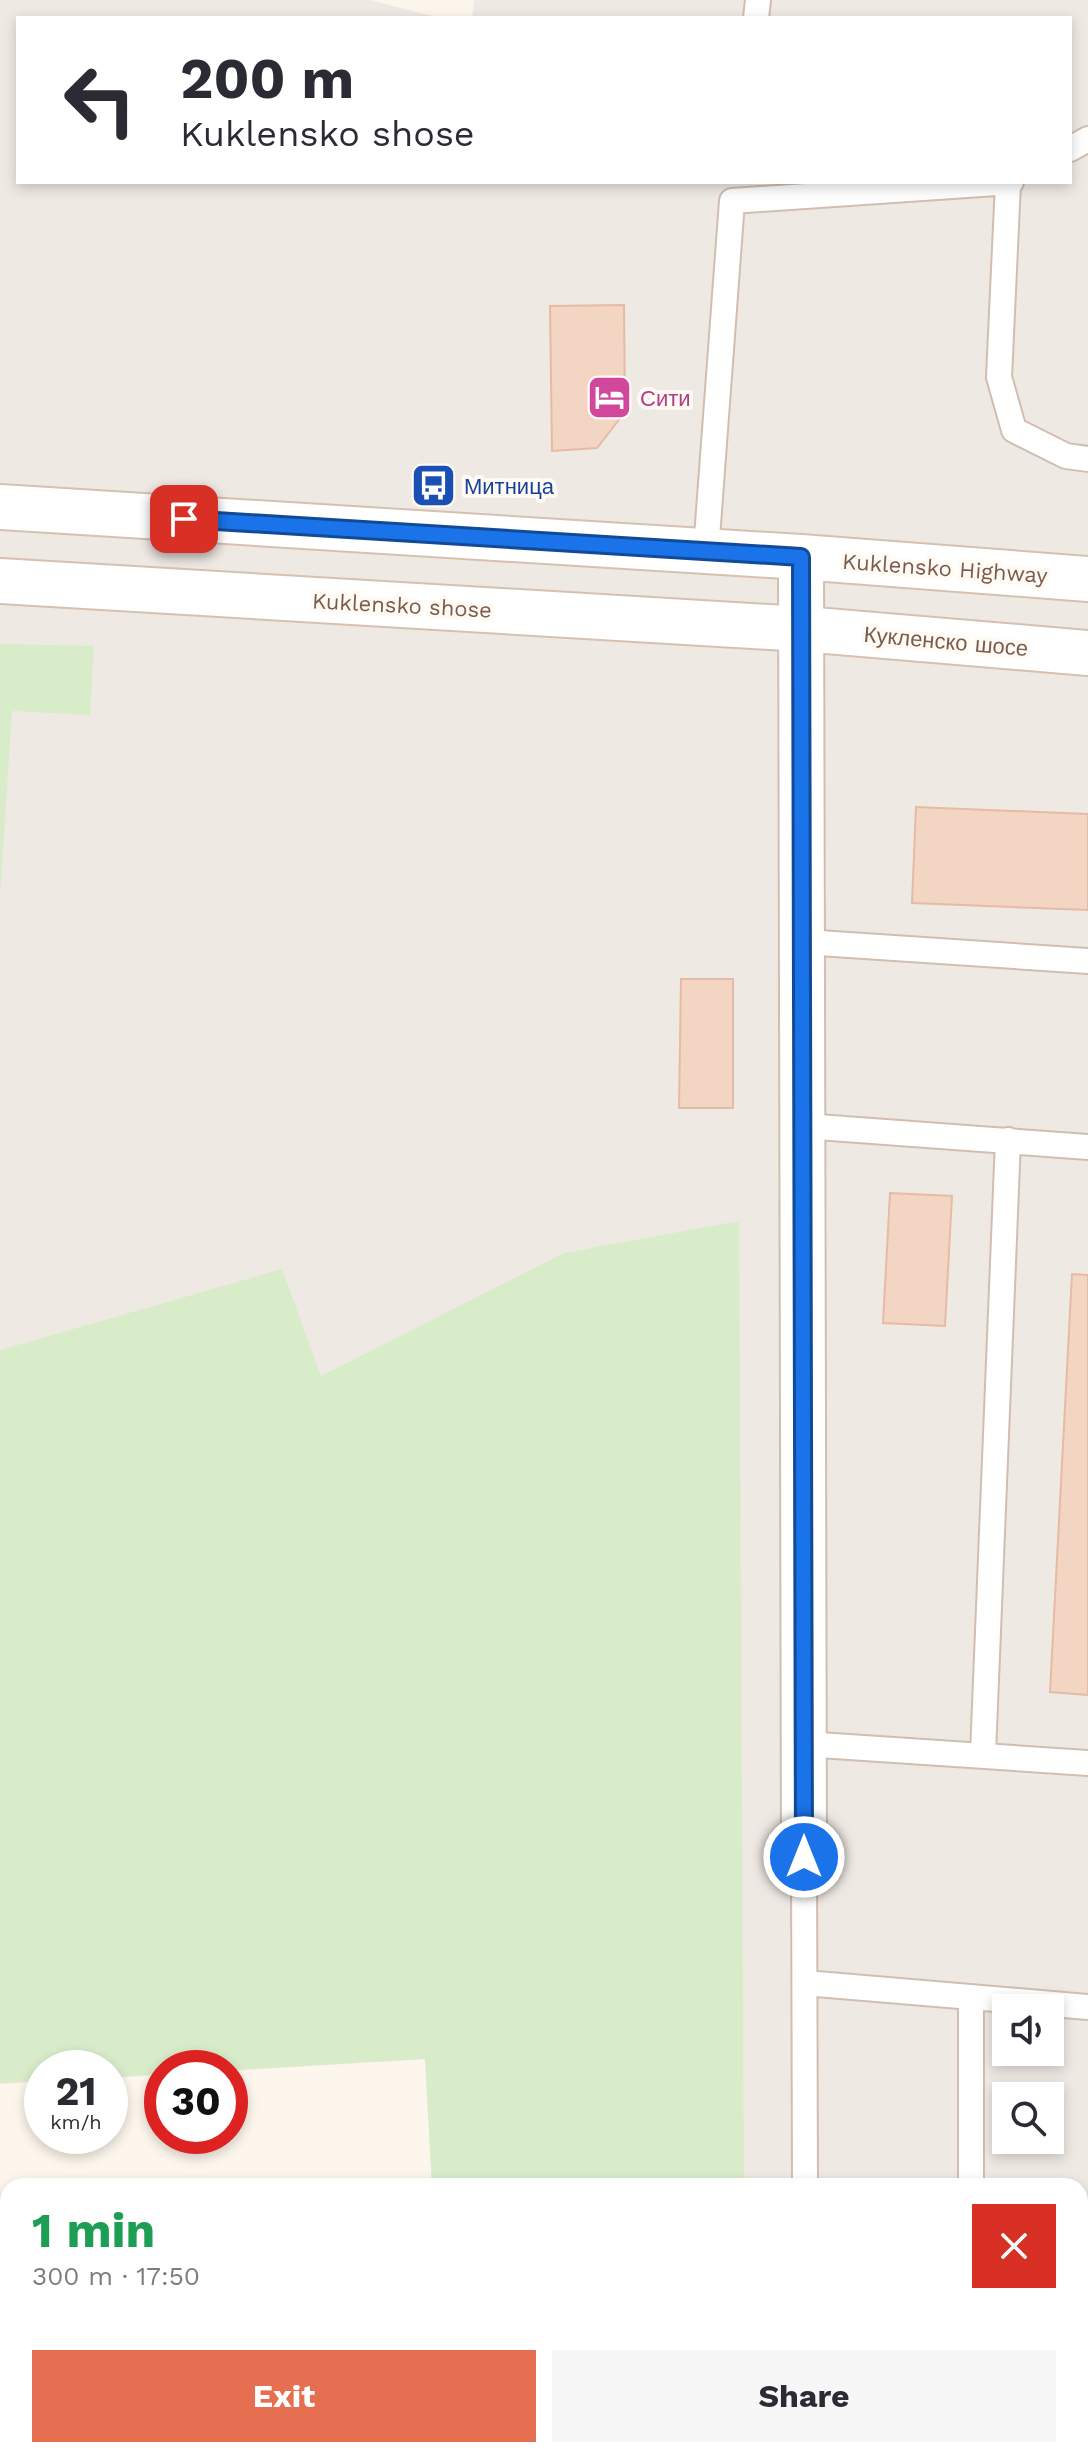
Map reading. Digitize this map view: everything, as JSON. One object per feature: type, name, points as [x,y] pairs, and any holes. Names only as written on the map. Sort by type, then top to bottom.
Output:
[{"type":"main road","points":[[0,507],[801,557],[804,1857]]},
{"type":"main road","name":"Kuklensko Highway","points":[[801,557],[1088,579]]},
{"type":"main road","name":"Kuklensko shose","points":[[0,581],[803,629]]},
{"type":"main road","name":"Кукленско шосе","points":[[803,629],[1088,653]]},
{"type":"lane","points":[[706,551],[734,192],[979,184]]},
{"type":"lane","points":[[1010,184],[999,377],[1014,430],[1066,456],[1088,459]]},
{"type":"lane","points":[[804,942],[1088,961]]},
{"type":"lane","points":[[804,1126],[1088,1147]]},
{"type":"lane","points":[[983,1754],[1008,1140]]},
{"type":"lane","points":[[804,1744],[1088,1763]]},
{"type":"lane","points":[[804,1857],[805,2178]]},
{"type":"lane","points":[[805,1983],[1088,2007]]},
{"type":"lane","points":[[971,1997],[971,2178]]},
{"type":"shaded area","points":[[0,0],[370,0],[432,16],[16,16],[16,184],[1072,184],[1072,16],[472,16],[474,0],[1088,0],[1088,2178],[432,2178],[425,2059],[248,2070],[248,2050],[144,2050],[144,2076],[128,2077],[128,2050],[24,2050],[24,2083],[0,2084]]},
{"type":"green space","points":[[0,644],[94,646],[90,715],[12,711],[0,896]]},
{"type":"green space","points":[[739,1221],[744,2178],[432,2178],[425,2059],[248,2069],[248,2050],[144,2050],[144,2075],[128,2076],[128,2050],[24,2050],[24,2081],[0,2083],[0,1350],[282,1269],[321,1376],[564,1253]]},
{"type":"building","points":[[624,305],[625,412],[597,448],[552,451],[550,306]]},
{"type":"building","points":[[916,807],[1088,814],[1088,910],[912,903]]},
{"type":"building","points":[[681,979],[733,979],[733,1108],[679,1108]]},
{"type":"building","points":[[890,1193],[952,1196],[945,1326],[883,1323]]},
{"type":"building","points":[[1072,1274],[1088,1275],[1088,1695],[1050,1692]]},
{"type":"place","name":"Сити","points":[[609,398]]},
{"type":"place","name":"Митница","points":[[433,486]]},
{"type":"route","points":[[184,519],[801,557],[804,1857]]}]
